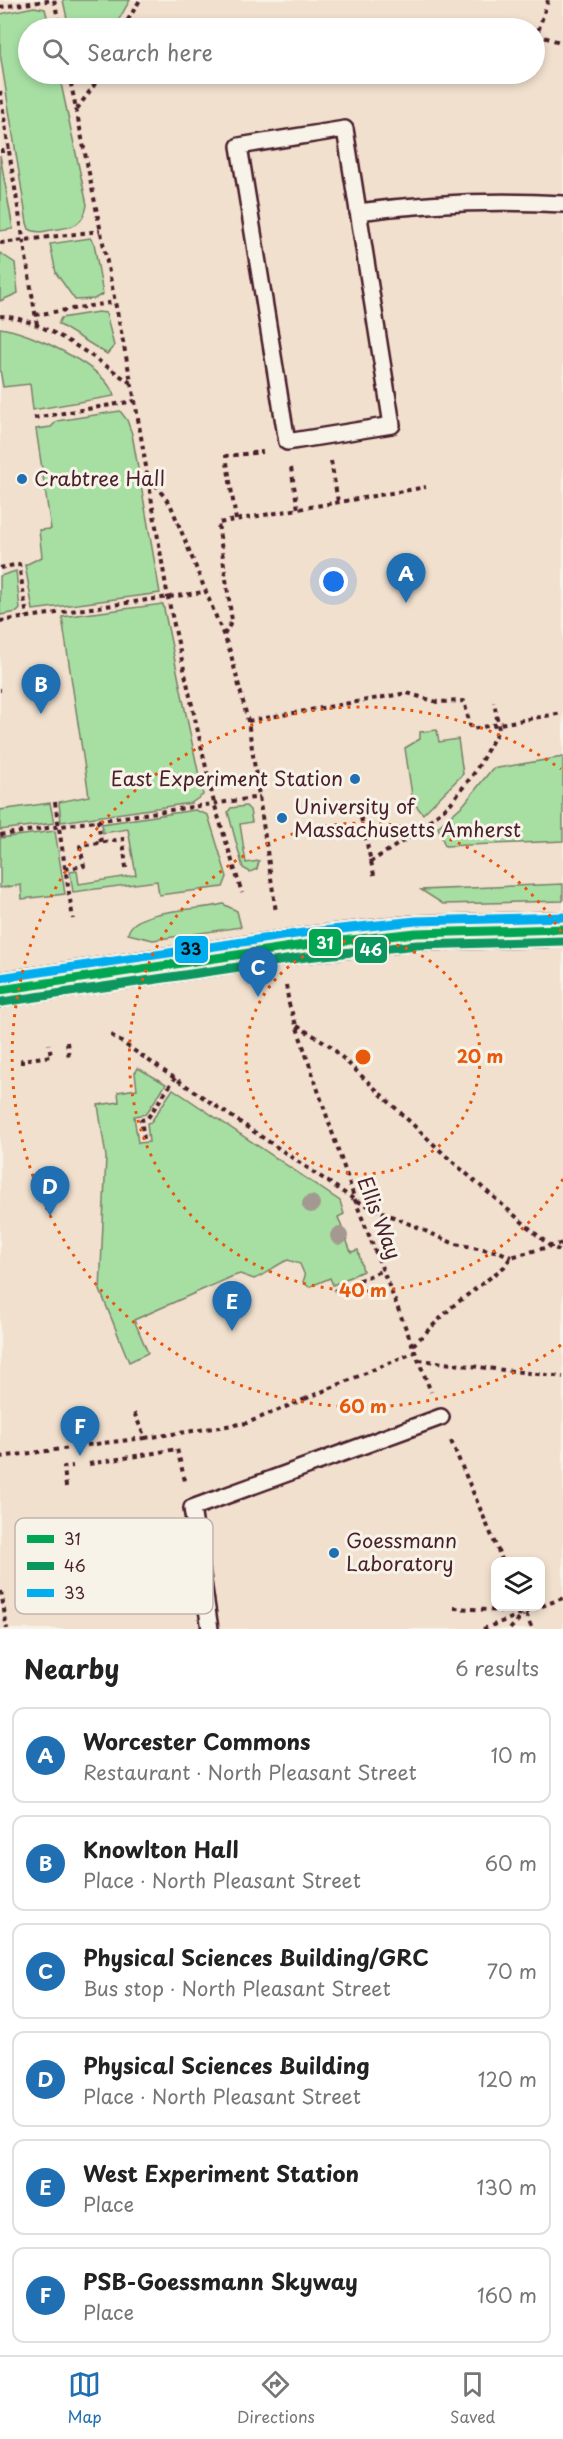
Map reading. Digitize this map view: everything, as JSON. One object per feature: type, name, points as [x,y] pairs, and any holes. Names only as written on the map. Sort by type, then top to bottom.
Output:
[{"type":"main road","points":[[0,990],[304,945],[416,933],[563,929]]},
{"type":"lane","points":[[345,129],[358,212],[392,425],[287,442],[239,146],[345,129]]},
{"type":"lane","points":[[358,212],[429,203],[519,201],[563,204]]},
{"type":"lane","points":[[193,1518],[192,1508],[441,1417]]},
{"type":"lane","points":[[208,1614],[210,1629]]},
{"type":"path","points":[[0,7],[54,0],[58,18]]},
{"type":"path","points":[[129,18],[140,0]]},
{"type":"path","points":[[542,18],[548,0]]},
{"type":"path","points":[[545,38],[563,44]]},
{"type":"path","points":[[71,84],[132,383],[168,598],[214,803],[242,893]]},
{"type":"path","points":[[77,109],[95,84]]},
{"type":"path","points":[[0,92],[37,325]]},
{"type":"path","points":[[0,152],[9,151]]},
{"type":"path","points":[[0,243],[100,231]]},
{"type":"path","points":[[35,315],[115,302]]},
{"type":"path","points":[[0,316],[15,316],[37,325],[132,383]]},
{"type":"path","points":[[34,418],[135,401]]},
{"type":"path","points":[[236,520],[226,456],[267,451]]},
{"type":"path","points":[[332,464],[338,502]]},
{"type":"path","points":[[292,471],[298,509]]},
{"type":"path","points":[[149,475],[171,506],[204,592],[230,651],[248,721],[277,922]]},
{"type":"path","points":[[223,635],[232,621],[218,523],[426,487]]},
{"type":"path","points":[[0,568],[19,564],[27,617]]},
{"type":"path","points":[[0,621],[204,592]]},
{"type":"path","points":[[248,721],[407,693],[437,702],[464,701],[471,729],[562,714]]},
{"type":"path","points":[[370,862],[408,838],[450,804],[475,772],[499,729],[494,702]]},
{"type":"path","points":[[0,835],[260,797]]},
{"type":"path","points":[[55,802],[73,919]]},
{"type":"path","points":[[361,818],[375,879]]},
{"type":"path","points":[[98,820],[101,842]]},
{"type":"path","points":[[65,869],[84,866],[80,846],[123,839],[126,868]]},
{"type":"path","name":"Ellis Way","points":[[285,978],[296,1025],[356,1200],[441,1417],[501,1557]]},
{"type":"path","points":[[296,1025],[328,1044],[446,1156],[550,1246],[563,1252]]},
{"type":"path","points":[[111,1035],[356,1200],[455,1244],[500,1252],[511,1257]]},
{"type":"path","points":[[67,1042],[69,1059]]},
{"type":"path","points":[[22,1064],[22,1060],[51,1056],[49,1044]]},
{"type":"path","points":[[144,1139],[141,1120],[147,1119],[174,1078]]},
{"type":"path","points":[[413,1345],[453,1306],[504,1267],[511,1257],[563,1244]]},
{"type":"path","points":[[334,1291],[383,1270]]},
{"type":"path","points":[[87,1445],[247,1423],[415,1352]]},
{"type":"path","points":[[419,1360],[563,1377]]},
{"type":"path","points":[[133,1410],[145,1438]]},
{"type":"path","points":[[0,1457],[70,1448]]},
{"type":"path","points":[[89,1464],[177,1449],[192,1508]]},
{"type":"path","points":[[66,1487],[64,1467],[73,1466]]},
{"type":"path","points":[[1,1591],[7,1629]]},
{"type":"path","points":[[483,1629],[563,1598]]},
{"type":"path","points":[[454,1608],[525,1612]]},
{"type":"path","points":[[510,1629],[525,1612]]},
{"type":"path","points":[[525,1612],[532,1629]]},
{"type":"shaded area","name":"University of Massachusetts Amherst","points":[[0,0],[563,0],[563,1629],[0,1629]]},
{"type":"green space","points":[[63,0],[130,0],[120,18],[67,18]]},
{"type":"green space","points":[[34,7],[45,9],[47,18],[18,18],[18,84],[61,84],[87,205],[82,219],[74,225],[40,232],[29,229],[0,53],[0,14]]},
{"type":"green space","points":[[0,155],[13,229],[0,231]]},
{"type":"green space","points":[[90,238],[94,243],[103,294],[94,299],[75,300],[56,273],[50,244]]},
{"type":"green space","points":[[0,253],[15,263],[18,293],[0,301]]},
{"type":"green space","points":[[98,312],[106,313],[114,346],[107,354],[58,324],[61,318]]},
{"type":"green space","points":[[0,328],[29,336],[65,352],[97,374],[108,385],[114,396],[33,410],[30,384],[3,387],[0,370]]},
{"type":"green space","points":[[120,411],[127,420],[132,434],[160,593],[33,610],[25,565],[42,557],[39,530],[51,529],[36,429],[51,427],[57,421]]},
{"type":"green space","points":[[16,571],[20,609],[17,612],[0,615],[0,576]]},
{"type":"green space","points":[[163,604],[203,795],[191,803],[61,822],[59,802],[89,796],[62,617]]},
{"type":"green space","points":[[437,730],[439,742],[458,739],[463,774],[423,814],[413,802],[405,748],[420,739],[420,732]]},
{"type":"green space","points":[[563,757],[563,841],[445,846],[438,827],[464,804],[492,769]]},
{"type":"green space","points":[[50,803],[54,823],[0,830],[0,810]]},
{"type":"green space","points":[[246,806],[250,810],[252,822],[240,824],[246,863],[259,861],[257,869],[250,872],[243,868],[228,812],[231,808]]},
{"type":"green space","points":[[195,810],[208,815],[227,877],[223,887],[159,895],[157,881],[73,892],[70,872],[77,871],[79,884],[136,875],[128,829],[103,833],[102,824]]},
{"type":"green space","points":[[55,831],[65,894],[22,899],[21,885],[0,888],[0,838]]},
{"type":"green space","points":[[563,884],[563,901],[443,904],[421,890]]},
{"type":"green space","points":[[223,904],[237,911],[241,927],[153,940],[128,934],[132,926],[141,919],[169,912]]},
{"type":"green space","points":[[138,1068],[166,1084],[146,1114],[134,1116],[138,1143],[149,1142],[147,1123],[151,1122],[173,1089],[340,1201],[344,1214],[338,1217],[351,1252],[358,1250],[363,1271],[333,1285],[330,1278],[309,1287],[303,1282],[305,1276],[300,1264],[288,1260],[254,1279],[240,1274],[231,1277],[134,1320],[148,1353],[129,1362],[100,1290],[106,1157],[98,1105],[119,1102],[118,1092],[137,1089],[135,1073]]},
{"type":"transit line","name":"33","points":[[0,978],[303,933],[416,921],[563,917]]},
{"type":"transit line","name":"31","points":[[0,990],[304,945],[416,933],[563,929]]},
{"type":"transit line","name":"46","points":[[2,1002],[306,957],[417,945],[563,941]]},
{"type":"place","name":"Crabtree Hall","points":[[22,479]]},
{"type":"place","name":"Worcester Commons","points":[[406,603]]},
{"type":"place","name":"Knowlton Hall","points":[[41,714]]},
{"type":"place","name":"East Experiment Station","points":[[355,779]]},
{"type":"place","name":"University of Massachusetts Amherst","points":[[282,818]]},
{"type":"place","name":"Physical Sciences Building/GRC","points":[[258,997]]},
{"type":"place","name":"Physical Sciences Building","points":[[50,1216]]},
{"type":"place","name":"West Experiment Station","points":[[232,1331]]},
{"type":"place","name":"PSB-Goessmann Skyway","points":[[80,1456]]},
{"type":"place","name":"Goessmann Laboratory","points":[[334,1553]]}]
